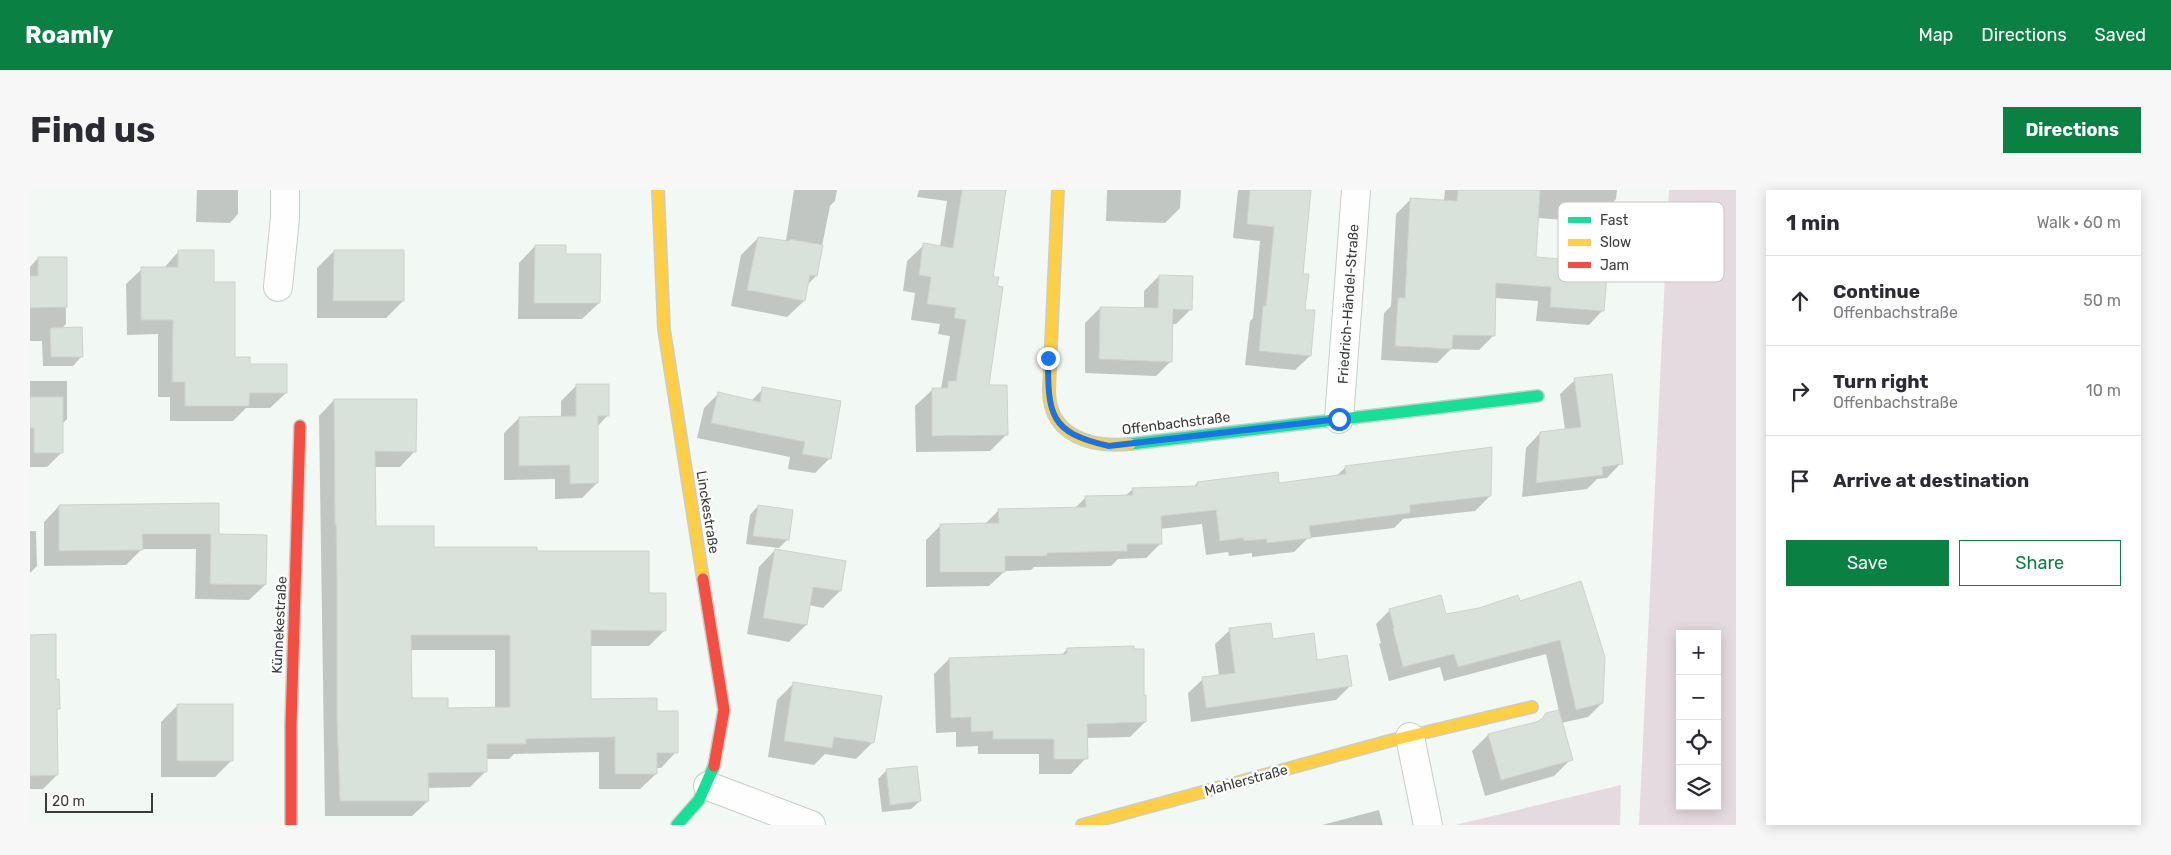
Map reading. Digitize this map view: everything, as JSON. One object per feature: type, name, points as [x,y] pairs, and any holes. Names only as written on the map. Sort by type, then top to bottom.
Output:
[{"type":"street","points":[[278,287],[285,218],[285,190]]},
{"type":"street","name":"Linckestraße","points":[[658,190],[664,329],[724,710],[719,755],[708,786],[684,820],[677,825]]},
{"type":"street","name":"Offenbachstraße","points":[[1058,190],[1048,390],[1051,411],[1063,429],[1084,441],[1109,446],[1538,396]]},
{"type":"street","name":"Friedrich-Händel-Straße","points":[[1339,419],[1356,190]]},
{"type":"street","name":"Künnekestraße","points":[[290,825],[292,654],[298,531],[300,426]]},
{"type":"street","name":"Mahlerstraße","points":[[1082,825],[1410,737],[1532,707]]},
{"type":"street","points":[[1410,737],[1428,825]]},
{"type":"street","points":[[708,786],[811,825]]},
{"type":"shaded area","points":[[1669,190],[1736,190],[1736,825],[1639,825],[1665,282],[1724,282],[1724,202],[1668,202]]},
{"type":"shaded area","points":[[1621,785],[1620,825],[1455,825]]},
{"type":"building","points":[[962,190],[1006,190],[993,277],[999,277],[997,286],[1003,287],[989,385],[1007,385],[1008,435],[932,436],[932,388],[948,388],[948,381],[956,381],[966,320],[954,318],[956,308],[927,304],[931,277],[919,275],[923,243],[953,248]]},
{"type":"building","points":[[1250,190],[1311,190],[1303,274],[1309,274],[1305,310],[1315,310],[1311,356],[1259,351],[1263,306],[1266,306],[1274,227],[1247,224]]},
{"type":"building","points":[[1458,190],[1540,190],[1536,257],[1558,259],[1558,282],[1606,282],[1604,311],[1550,307],[1551,287],[1496,283],[1495,336],[1453,335],[1452,349],[1395,346],[1398,298],[1405,298],[1410,198],[1457,201]]},
{"type":"building","points":[[758,237],[789,241],[790,239],[823,245],[817,276],[810,275],[805,301],[747,290]]},
{"type":"building","points":[[535,245],[566,245],[566,254],[601,254],[600,303],[534,303]]},
{"type":"building","points":[[178,250],[214,250],[214,282],[235,282],[235,357],[250,357],[250,364],[287,364],[287,393],[250,393],[249,406],[185,406],[185,382],[172,382],[173,320],[141,320],[141,267],[178,267]]},
{"type":"building","points":[[334,250],[404,250],[404,301],[333,301]]},
{"type":"building","points":[[38,257],[67,257],[67,307],[30,308],[30,276],[38,276]]},
{"type":"building","points":[[1159,275],[1193,276],[1192,310],[1173,309],[1172,362],[1099,359],[1100,307],[1158,308]]},
{"type":"building","points":[[82,327],[83,357],[51,357],[50,328]]},
{"type":"building","points":[[1612,374],[1623,464],[1602,467],[1603,475],[1536,483],[1540,432],[1581,427],[1574,378]]},
{"type":"building","points":[[576,384],[609,384],[609,416],[598,416],[598,483],[570,484],[570,465],[519,466],[519,417],[576,416]]},
{"type":"building","points":[[762,387],[841,401],[831,459],[802,454],[805,442],[711,423],[718,392],[760,402]]},
{"type":"building","points":[[30,397],[63,397],[63,453],[34,453],[34,428],[30,428]]},
{"type":"building","points":[[334,399],[417,399],[416,452],[375,451],[376,526],[434,526],[434,547],[537,547],[537,551],[649,551],[649,593],[666,593],[666,631],[591,630],[591,699],[657,698],[657,711],[678,711],[678,753],[657,753],[657,774],[615,774],[615,737],[526,739],[526,744],[487,744],[487,772],[428,773],[429,801],[340,801],[337,721]],"holes":[[[411,635],[510,635],[510,707],[448,708],[448,698],[412,698]]]},
{"type":"building","points":[[1492,447],[1491,496],[1410,505],[1410,513],[1309,526],[1311,538],[1267,543],[1266,539],[1244,541],[1243,538],[1220,541],[1216,510],[1161,516],[1162,544],[1127,544],[1127,551],[1047,553],[1047,556],[1005,556],[1005,572],[940,572],[940,524],[999,523],[998,509],[1086,507],[1085,496],[1133,495],[1132,488],[1197,486],[1197,482],[1278,472],[1279,483],[1346,474],[1345,466]]},
{"type":"building","points":[[219,503],[219,534],[267,535],[266,585],[210,584],[211,534],[142,534],[143,550],[59,551],[59,505]]},
{"type":"building","points":[[758,505],[793,510],[789,540],[753,536]]},
{"type":"building","points":[[775,549],[846,561],[841,591],[813,587],[807,625],[763,618]]},
{"type":"building","points":[[1581,581],[1605,657],[1603,703],[1576,710],[1560,640],[1458,667],[1454,654],[1403,667],[1389,609],[1441,595],[1446,614],[1479,608],[1518,595],[1520,601]]},
{"type":"building","points":[[1271,623],[1273,639],[1314,633],[1317,660],[1347,655],[1352,686],[1206,708],[1202,677],[1235,673],[1229,628]]},
{"type":"building","points":[[56,634],[56,679],[59,679],[60,709],[57,709],[58,775],[30,776],[30,635]]},
{"type":"building","points":[[1134,646],[1134,649],[1144,649],[1146,722],[1087,724],[1088,759],[1054,759],[1054,739],[993,739],[993,731],[971,732],[971,717],[951,718],[949,658],[1067,654],[1067,648]]},
{"type":"building","points":[[793,682],[882,696],[874,743],[834,737],[832,748],[784,741]]},
{"type":"building","points":[[177,704],[233,704],[233,761],[177,761]]},
{"type":"building","points":[[1559,710],[1573,760],[1501,780],[1488,734],[1536,722],[1542,719],[1546,713]]},
{"type":"building","points":[[917,766],[921,801],[890,805],[886,769]]},
{"type":"traffic: fast","points":[[1130,444],[1538,396]]},
{"type":"traffic: fast","points":[[677,825],[699,800],[714,766]]},
{"type":"traffic: slow","points":[[658,190],[664,329],[703,579]]},
{"type":"traffic: slow","points":[[1058,190],[1049,390],[1051,406],[1056,418],[1064,428],[1075,436],[1101,444],[1130,444]]},
{"type":"traffic: slow","points":[[1082,825],[1389,741],[1532,707]]},
{"type":"traffic: jam","points":[[291,825],[291,725],[300,426]]},
{"type":"traffic: jam","points":[[703,579],[724,710],[714,766]]},
{"type":"route","points":[[1048,358],[1048,390],[1051,411],[1063,429],[1084,441],[1109,446],[1339,419]]}]
